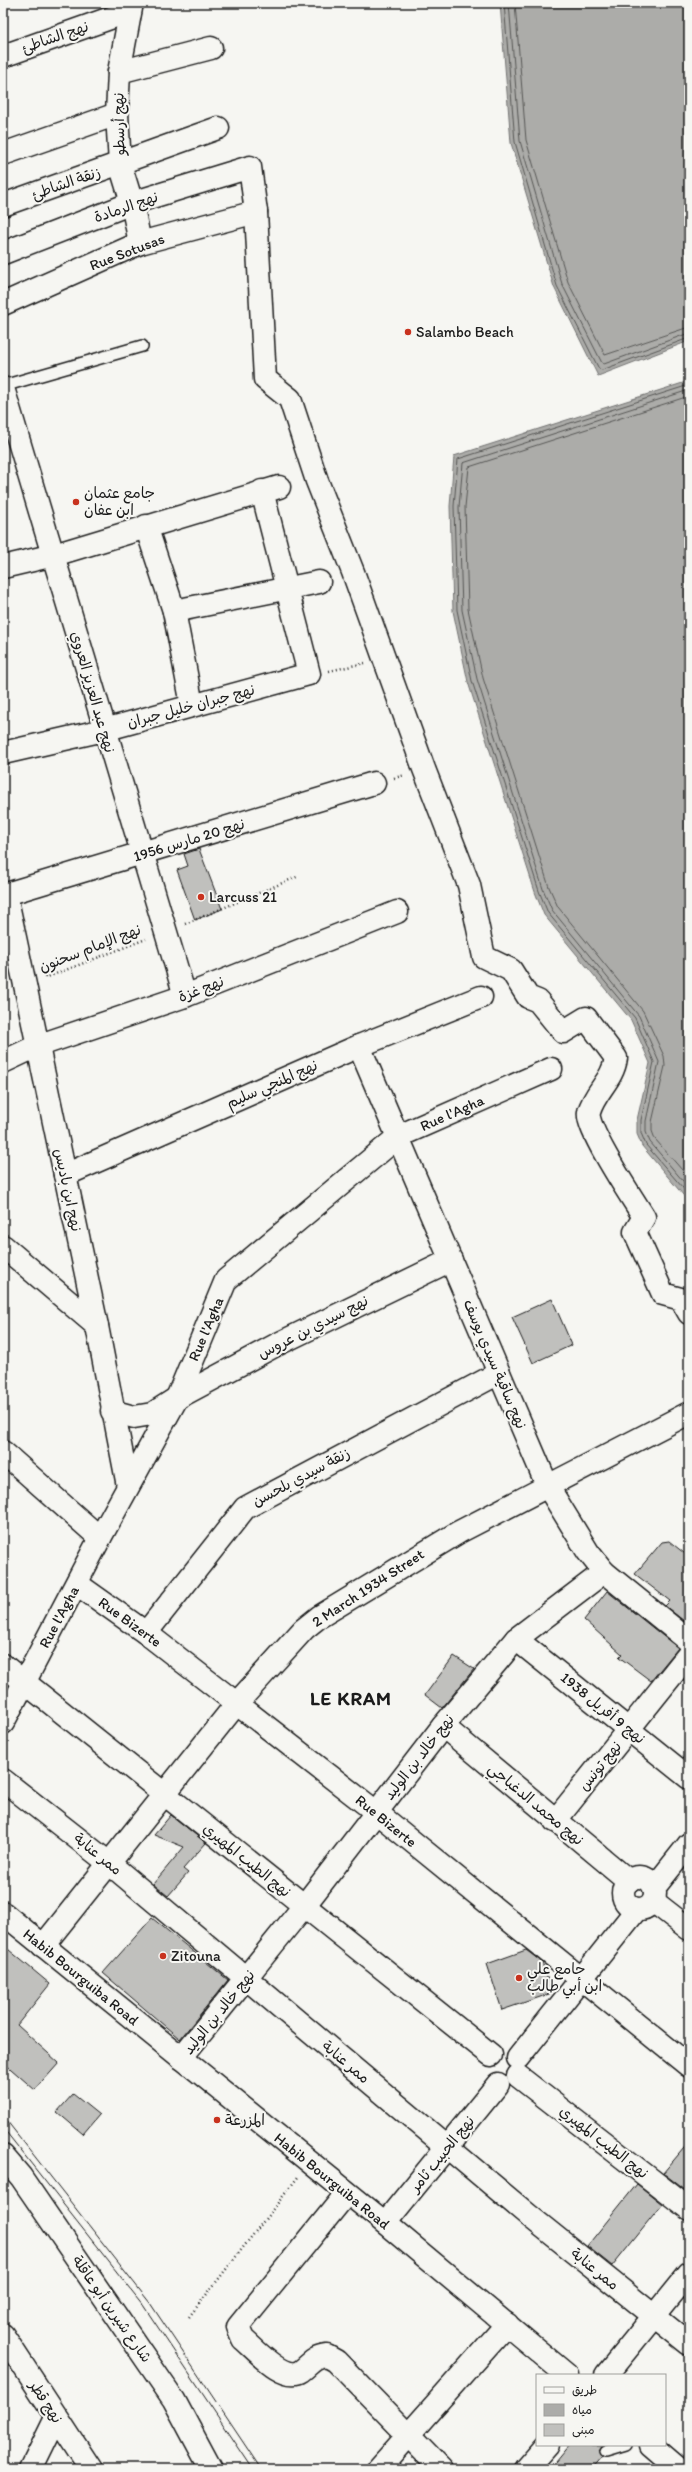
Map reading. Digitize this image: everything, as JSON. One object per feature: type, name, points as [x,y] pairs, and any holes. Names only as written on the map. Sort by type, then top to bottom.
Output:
[{"type":"street","name":"نهج الشاطئ","points":[[3,56],[131,7]]},
{"type":"street","name":"نهج أرسطو","points":[[131,7],[119,72],[117,114],[120,164],[132,204],[140,243]]},
{"type":"street","points":[[119,72],[211,48]]},
{"type":"street","points":[[3,154],[117,114]]},
{"type":"street","name":"زنقة الشاطئ","points":[[3,205],[218,128]]},
{"type":"street","name":"نهج الرمادة","points":[[3,252],[132,204],[250,167],[256,212]]},
{"type":"street","points":[[256,212],[265,379],[290,399],[317,481],[385,658],[424,769],[469,885],[484,957],[511,970],[528,997],[538,1001],[563,1032],[586,1018],[616,1058],[614,1070],[593,1098],[588,1114],[595,1136],[644,1217],[635,1232],[663,1294],[681,1299],[689,1313]]},
{"type":"street","name":"Rue Sotusas","points":[[3,304],[140,243],[256,212]]},
{"type":"street","name":"نهج عبد العزيز العروي","points":[[3,387],[8,424],[54,555],[104,730],[185,996]]},
{"type":"street","points":[[3,567],[54,555],[270,489],[288,587],[309,674]]},
{"type":"street","points":[[146,526],[174,611],[192,705]]},
{"type":"street","points":[[174,611],[319,582]]},
{"type":"street","name":"نهج جبران خليل جبران","points":[[3,753],[104,730],[309,674]]},
{"type":"street","name":"نهج 20 مارس 1956","points":[[4,895],[374,783]]},
{"type":"street","name":"نهج ابن باديس","points":[[4,895],[97,1326],[112,1411],[128,1486]]},
{"type":"street","name":"نهج غزة","points":[[3,1062],[36,1046],[185,996],[397,912]]},
{"type":"street","name":"نهج المنجي سليم","points":[[65,1176],[359,1046],[481,996]]},
{"type":"street","name":"نهج ساقية سيدي يوسف","points":[[359,1046],[399,1136],[547,1485],[588,1552],[604,1572],[689,1641]]},
{"type":"street","name":"Rue l'Agha","points":[[3,1724],[100,1538],[177,1398],[226,1280],[399,1136],[551,1069]]},
{"type":"street","points":[[3,1246],[97,1326]]},
{"type":"street","name":"نهج سيدي بن عروس","points":[[112,1411],[134,1417],[144,1417],[177,1398],[305,1331],[451,1260]]},
{"type":"street","name":"زنقة سيدي بلحسن","points":[[146,1633],[245,1508],[499,1373]]},
{"type":"street","name":"2 March 1934 Street","points":[[43,1946],[167,1794],[237,1704],[304,1629],[318,1617],[458,1532],[689,1413]]},
{"type":"street","points":[[3,1452],[100,1538]]},
{"type":"street","name":"نهج خالد بن الوليد","points":[[182,2058],[304,1906],[443,1726],[516,1639],[604,1572]]},
{"type":"street","name":"Rue Bizerte","points":[[77,1584],[146,1633],[376,1812],[580,1980],[689,2066]]},
{"type":"street","name":"نهج 9 أفريل 1938","points":[[516,1639],[689,1778]]},
{"type":"street","name":"نهج تونس","points":[[555,1821],[689,1654]]},
{"type":"street","name":"نهج الطيب المهيري","points":[[3,1665],[167,1794],[304,1906],[491,2055]]},
{"type":"street","name":"نهج محمد الدغباجي","points":[[443,1726],[555,1821],[629,1881],[625,1886],[624,1898],[631,1907],[648,1899]]},
{"type":"street","name":"ممر عنابة","points":[[3,1780],[110,1864],[447,2148],[689,2344]]},
{"type":"street","points":[[518,2067],[505,2050],[491,2055],[488,2060],[487,2072],[489,2077],[498,2084],[507,2084],[580,1980],[648,1899],[689,1844]]},
{"type":"street","points":[[648,1899],[689,1929]]},
{"type":"street","name":"Habib Bourguiba Road","points":[[3,1913],[385,2223],[566,2374]]},
{"type":"street","name":"نهج الطيب المهيري","points":[[518,2067],[689,2209]]},
{"type":"street","name":"نهج الحبيب ثامر","points":[[385,2223],[498,2084]]},
{"type":"street","name":"شارع شيرين أبو عاقلة","points":[[3,2156],[21,2177],[170,2394],[211,2469]]},
{"type":"street","points":[[347,2193],[238,2326],[239,2332],[243,2340],[282,2372],[293,2374],[301,2370],[315,2358],[327,2356],[336,2361],[368,2396],[441,2469]]},
{"type":"street","points":[[607,2374],[689,2273]]},
{"type":"street","points":[[378,2469],[409,2437],[507,2324]]},
{"type":"street","name":"نهج قطر","points":[[3,2335],[56,2418],[91,2469]]},
{"type":"street","points":[[31,2469],[56,2418]]},
{"type":"street","points":[[526,2469],[546,2446]]},
{"type":"street","points":[[652,2446],[678,2469]]},
{"type":"lane","points":[[3,387],[142,346]]},
{"type":"lane","points":[[607,2451],[624,2446]]},
{"type":"path","points":[[309,674],[350,668],[385,658]]},
{"type":"path","points":[[374,783],[424,769]]},
{"type":"path","name":"نهج الإمام سحنون","points":[[24,986],[165,932],[299,876]]},
{"type":"path","points":[[188,2317],[309,2162]]},
{"type":"water","points":[[500,3],[689,3],[689,341],[598,376],[554,287],[511,143]]},
{"type":"water","points":[[689,381],[689,1202],[642,1146],[637,1134],[637,1120],[650,1063],[631,1020],[544,915],[535,892],[468,682],[453,611],[450,506],[454,456]]},
{"type":"building","name":"Larcuss 21","points":[[199,849],[222,909],[195,920],[177,870],[188,866],[184,854]]},
{"type":"building","points":[[552,1299],[572,1345],[533,1363],[512,1317]]},
{"type":"building","points":[[669,1541],[689,1557],[689,1625],[665,1606],[670,1601],[635,1574],[662,1542]]},
{"type":"building","points":[[607,1591],[678,1648],[651,1681],[619,1657],[622,1654],[584,1620]]},
{"type":"building","points":[[454,1656],[474,1669],[442,1708],[425,1695]]},
{"type":"building","points":[[171,1815],[206,1843],[183,1869],[188,1873],[168,1896],[153,1884],[184,1847],[154,1835]]},
{"type":"building","points":[[152,1918],[228,1980],[180,2039],[103,1973]]},
{"type":"building","points":[[3,1945],[50,1984],[17,2025],[59,2063],[35,2090],[3,2062]]},
{"type":"building","name":"جامع علي ابن أبي طالب","points":[[526,1950],[542,1962],[552,1993],[502,2010],[487,1964]]},
{"type":"building","points":[[73,2094],[99,2115],[83,2134],[57,2112]]},
{"type":"building","points":[[689,2142],[689,2193],[663,2173]]},
{"type":"building","points":[[637,2184],[662,2204],[612,2266],[587,2246]]},
{"type":"building","points":[[568,2446],[603,2446],[600,2450],[603,2456],[592,2469],[563,2469],[555,2462]]},
{"type":"tram line","points":[[3,2116],[150,2303],[261,2469]]},
{"type":"tram line","points":[[3,2128],[143,2305],[253,2469]]},
{"type":"place","name":"Salambo Beach","points":[[408,332]]},
{"type":"place","name":"جامع عثمان ابن عفان","points":[[76,502]]},
{"type":"place","name":"Larcuss 21","points":[[201,897]]},
{"type":"place","name":"Zitouna","points":[[163,1956]]},
{"type":"place","name":"جامع علي ابن أبي طالب","points":[[519,1978]]},
{"type":"place","name":"المزرعة","points":[[217,2120]]},
{"type":"district","name":"LE KRAM","points":[[351,1698]]}]
